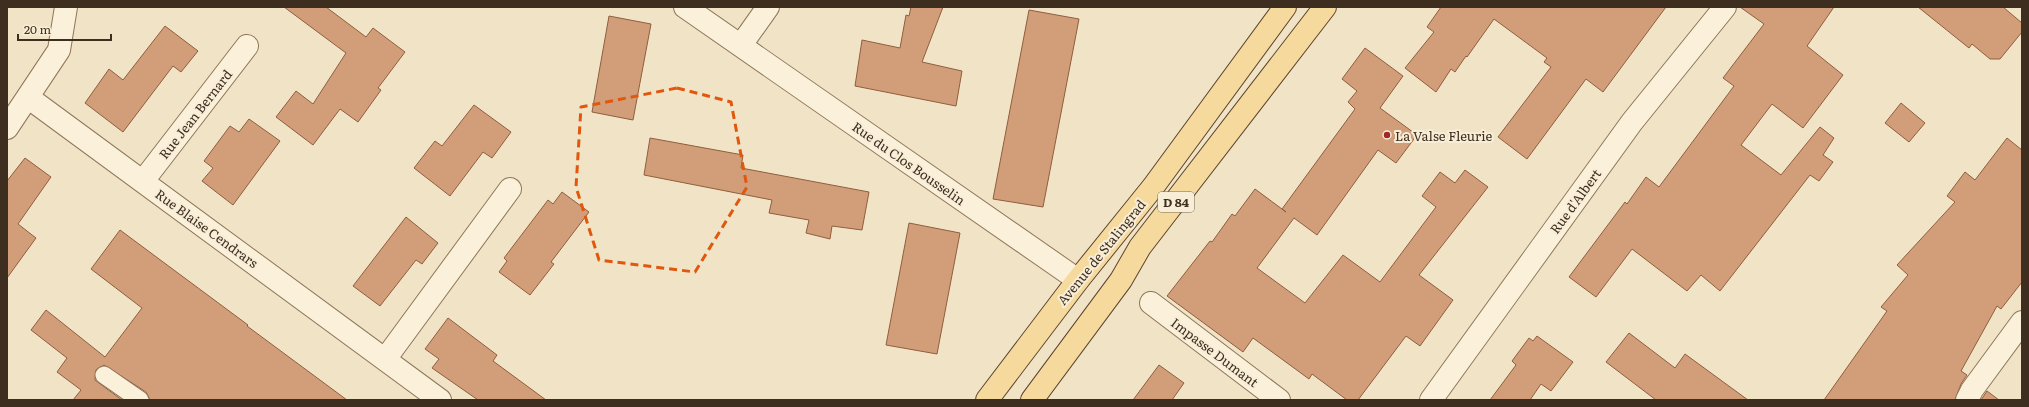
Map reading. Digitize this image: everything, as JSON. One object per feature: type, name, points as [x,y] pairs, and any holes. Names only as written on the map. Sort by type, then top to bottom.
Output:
[{"type":"main road","name":"Avenue de Stalingrad","points":[[987,400],[1078,280],[1153,187],[1285,7]]},
{"type":"main road","name":"Avenue de Stalingrad","points":[[1032,400],[1121,280],[1140,247],[1325,7]]},
{"type":"street","points":[[7,128],[29,98],[59,50],[66,7]]},
{"type":"street","name":"Rue du Clos Bousselin","points":[[686,7],[1078,280]]},
{"type":"street","points":[[741,45],[768,7]]},
{"type":"street","name":"Rue d'Albert","points":[[1431,400],[1632,122],[1724,7]]},
{"type":"street","name":"Rue Jean Bernard","points":[[143,181],[247,46]]},
{"type":"street","name":"Rue Blaise Cendrars","points":[[29,98],[386,358],[440,400]]},
{"type":"street","points":[[386,358],[510,189]]},
{"type":"street","name":"Impasse Dumant","points":[[1151,303],[1279,400]]},
{"type":"street","points":[[1967,400],[1972,390],[2022,322]]},
{"type":"lane","points":[[104,375],[140,400]]},
{"type":"highlighted area","points":[[677,88],[731,102],[747,187],[695,272],[599,260],[576,187],[581,107]]},
{"type":"building","points":[[284,7],[326,7],[366,37],[373,28],[405,52],[378,88],[381,90],[358,122],[340,109],[313,145],[276,117],[296,91],[313,104],[346,53]]},
{"type":"building","points":[[911,7],[943,7],[922,62],[962,71],[956,106],[855,86],[862,40],[900,48],[906,15],[909,16]]},
{"type":"building","points":[[1441,7],[1666,7],[1603,92],[1586,79],[1527,159],[1498,137],[1551,67],[1544,62],[1547,58],[1494,19],[1455,72],[1451,69],[1436,92],[1405,68],[1434,32],[1427,27]]},
{"type":"building","points":[[1740,7],[1834,7],[1807,46],[1843,75],[1803,128],[1772,104],[1741,145],[1781,175],[1820,127],[1834,138],[1823,155],[1833,162],[1819,181],[1810,175],[1720,291],[1701,275],[1687,291],[1632,249],[1596,297],[1569,277],[1625,202],[1627,204],[1646,177],[1659,187],[1734,86],[1723,78],[1764,24]]},
{"type":"building","points":[[1918,7],[2003,7],[2022,23],[2022,32],[2000,59],[1990,59],[1972,44],[1969,48]]},
{"type":"building","points":[[1029,10],[1079,19],[1043,207],[993,199]]},
{"type":"building","points":[[609,16],[651,24],[633,120],[592,112]]},
{"type":"building","points":[[165,26],[198,51],[181,72],[173,66],[123,132],[85,103],[109,69],[123,80]]},
{"type":"building","points":[[1365,48],[1403,76],[1380,108],[1417,135],[1396,163],[1378,150],[1317,235],[1294,218],[1257,268],[1305,303],[1343,255],[1380,282],[1436,207],[1422,196],[1440,172],[1455,183],[1465,170],[1488,187],[1419,275],[1453,300],[1420,346],[1406,336],[1358,400],[1347,400],[1312,374],[1309,379],[1253,338],[1243,352],[1167,296],[1210,241],[1212,242],[1232,214],[1235,216],[1255,189],[1286,212],[1282,209],[1355,109],[1348,102],[1357,91],[1342,79]]},
{"type":"building","points":[[1901,103],[1925,123],[1909,142],[1885,123]]},
{"type":"building","points":[[474,105],[511,132],[492,158],[483,152],[450,196],[414,168],[435,141],[442,146]]},
{"type":"building","points":[[249,119],[280,141],[233,205],[202,181],[213,168],[204,161],[230,126],[239,132]]},
{"type":"building","points":[[650,138],[743,155],[741,168],[869,192],[862,230],[832,226],[830,239],[806,233],[809,220],[769,213],[772,200],[644,175]]},
{"type":"building","points":[[2007,138],[2022,150],[2022,282],[2001,309],[1997,306],[1961,371],[1967,375],[1961,384],[1955,400],[1824,400],[1887,311],[1881,307],[1908,275],[1897,265],[1955,202],[1947,196],[1965,172],[1975,180]]},
{"type":"building","points":[[25,158],[51,177],[18,224],[36,238],[7,278],[7,181]]},
{"type":"building","points":[[562,192],[589,212],[551,262],[554,264],[530,295],[499,272],[507,261],[504,258],[548,200],[553,204]]},
{"type":"building","points":[[406,217],[438,243],[422,264],[416,260],[380,306],[353,286]]},
{"type":"building","points":[[909,223],[960,233],[937,354],[886,345]]},
{"type":"building","points":[[120,230],[347,400],[150,400],[146,392],[104,365],[96,370],[95,380],[122,400],[73,400],[81,390],[57,372],[67,358],[31,330],[46,310],[105,357],[142,308],[91,269]]},
{"type":"building","points":[[448,318],[497,355],[493,361],[546,400],[478,400],[432,368],[439,359],[425,349]]},
{"type":"building","points":[[1629,333],[1675,368],[1685,354],[1748,400],[1656,400],[1606,362]]},
{"type":"building","points":[[1537,336],[1573,362],[1551,391],[1541,384],[1530,400],[1490,400],[1516,365],[1512,361],[1529,338],[1533,341]]},
{"type":"building","points":[[1159,365],[1184,383],[1172,400],[1133,400]]},
{"type":"building","points":[[1987,391],[1999,400],[1981,400]]},
{"type":"place","name":"La Valse Fleurie","points":[[1387,135]]}]
